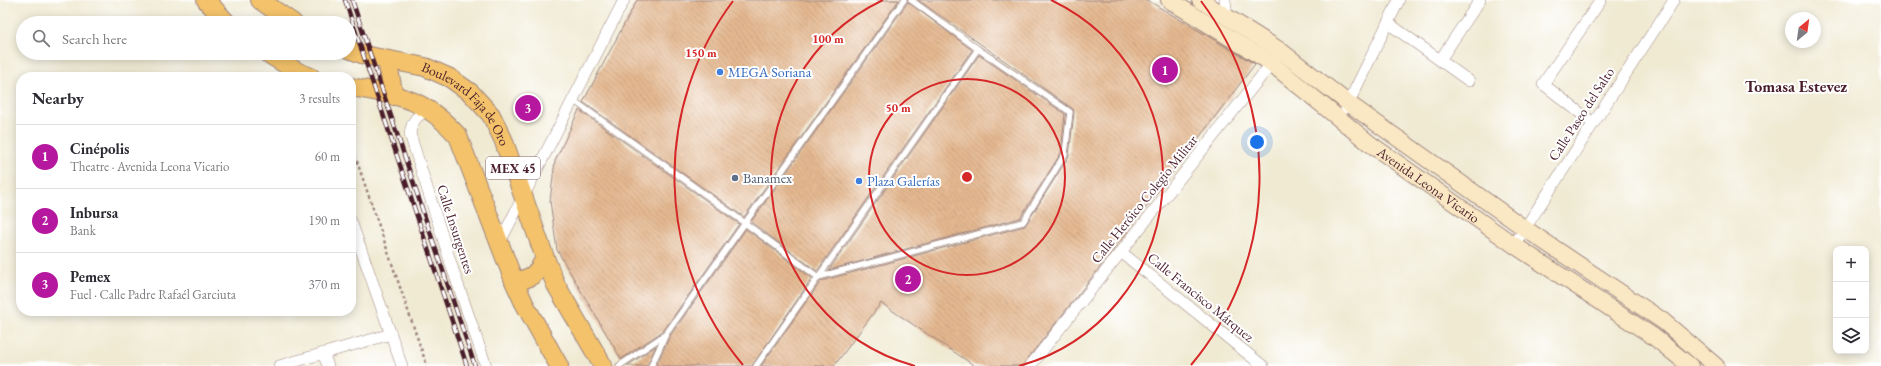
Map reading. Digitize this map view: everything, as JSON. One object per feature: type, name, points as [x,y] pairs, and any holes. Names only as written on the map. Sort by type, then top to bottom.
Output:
[{"type":"main road","points":[[206,0],[221,16]]},
{"type":"main road","points":[[260,0],[282,16]]},
{"type":"main road","name":"Boulevard Faja de Oro","points":[[356,51],[387,60],[425,67],[450,78],[471,93],[491,115],[503,139],[545,258],[556,284],[603,366]]},
{"type":"main road","points":[[278,60],[298,72]]},
{"type":"main road","points":[[387,60],[394,96]]},
{"type":"main road","name":"Boulevard Faja de Oro","points":[[356,88],[412,100],[430,109],[445,121],[458,136],[514,281],[524,303],[559,366]]},
{"type":"main road","points":[[514,281],[526,280],[538,271],[545,258]]},
{"type":"street","points":[[500,242],[624,0]]},
{"type":"street","name":"Avenida Leona Vicario","points":[[1169,0],[1276,57],[1348,103],[1524,228],[1664,321],[1716,366]]},
{"type":"street","name":"Avenida Leona Vicario","points":[[1200,0],[1227,17],[1276,57],[1340,119],[1369,143],[1514,245],[1654,337],[1690,366]]},
{"type":"street","points":[[1225,0],[1227,17]]},
{"type":"street","points":[[1340,119],[1399,0]]},
{"type":"street","points":[[1440,60],[1480,0]]},
{"type":"street","points":[[1593,123],[1543,84],[1601,0]]},
{"type":"street","name":"Calle Paseo del Salto","points":[[1514,245],[1674,0]]},
{"type":"street","points":[[1388,23],[1469,81]]},
{"type":"street","name":"Calle Heróico Colegio Militar","points":[[1030,366],[1276,57]]},
{"type":"street","name":"Calle Insurgentes","points":[[430,109],[419,114],[412,123],[410,134],[453,270],[486,366]]},
{"type":"street","points":[[356,235],[402,366]]},
{"type":"street","name":"Calle Francisco Márquez","points":[[1121,252],[1263,366]]},
{"type":"street","points":[[1575,285],[1586,270]]},
{"type":"street","points":[[279,366],[392,334]]},
{"type":"street","points":[[323,353],[328,366]]},
{"type":"lane","points":[[651,366],[666,334],[744,222],[904,0]]},
{"type":"lane","points":[[818,277],[1023,222],[1065,154],[1070,112],[978,49],[911,0]]},
{"type":"lane","points":[[756,366],[978,49]]},
{"type":"lane","points":[[573,100],[744,222],[818,277]]},
{"type":"lane","points":[[619,366],[666,334]]},
{"type":"path","points":[[356,159],[427,366]]},
{"type":"building","points":[[637,0],[899,0],[744,217],[583,102]]},
{"type":"building","points":[[918,0],[1147,0],[1255,64],[1023,366],[975,366],[881,303],[834,366],[761,366],[821,281],[1025,226],[1069,156],[1074,112],[1073,109]]},
{"type":"building","points":[[908,2],[972,50],[817,271],[751,222]]},
{"type":"building","points":[[979,55],[1065,114],[1061,153],[1020,218],[829,270]]},
{"type":"building","points":[[579,110],[739,224],[663,331],[621,359],[557,250],[550,201],[555,161]]},
{"type":"building","points":[[746,229],[812,278],[752,366],[656,366],[670,336]]},
{"type":"building","points":[[656,346],[647,366],[627,366]]},
{"type":"railway","points":[[345,0],[350,16]]},
{"type":"railway","points":[[352,0],[475,366]]},
{"type":"railway","points":[[356,33],[467,366]]},
{"type":"place","name":"Cinépolis","points":[[1165,70]]},
{"type":"place","name":"MEGA Soriana","points":[[720,72]]},
{"type":"place","name":"Pemex","points":[[528,108]]},
{"type":"place","name":"Banamex","points":[[735,178]]},
{"type":"place","name":"Plaza Galerías","points":[[859,181]]},
{"type":"place","name":"Inbursa","points":[[908,279]]},
{"type":"district","name":"Tomasa Estevez","points":[[1796,86]]}]
